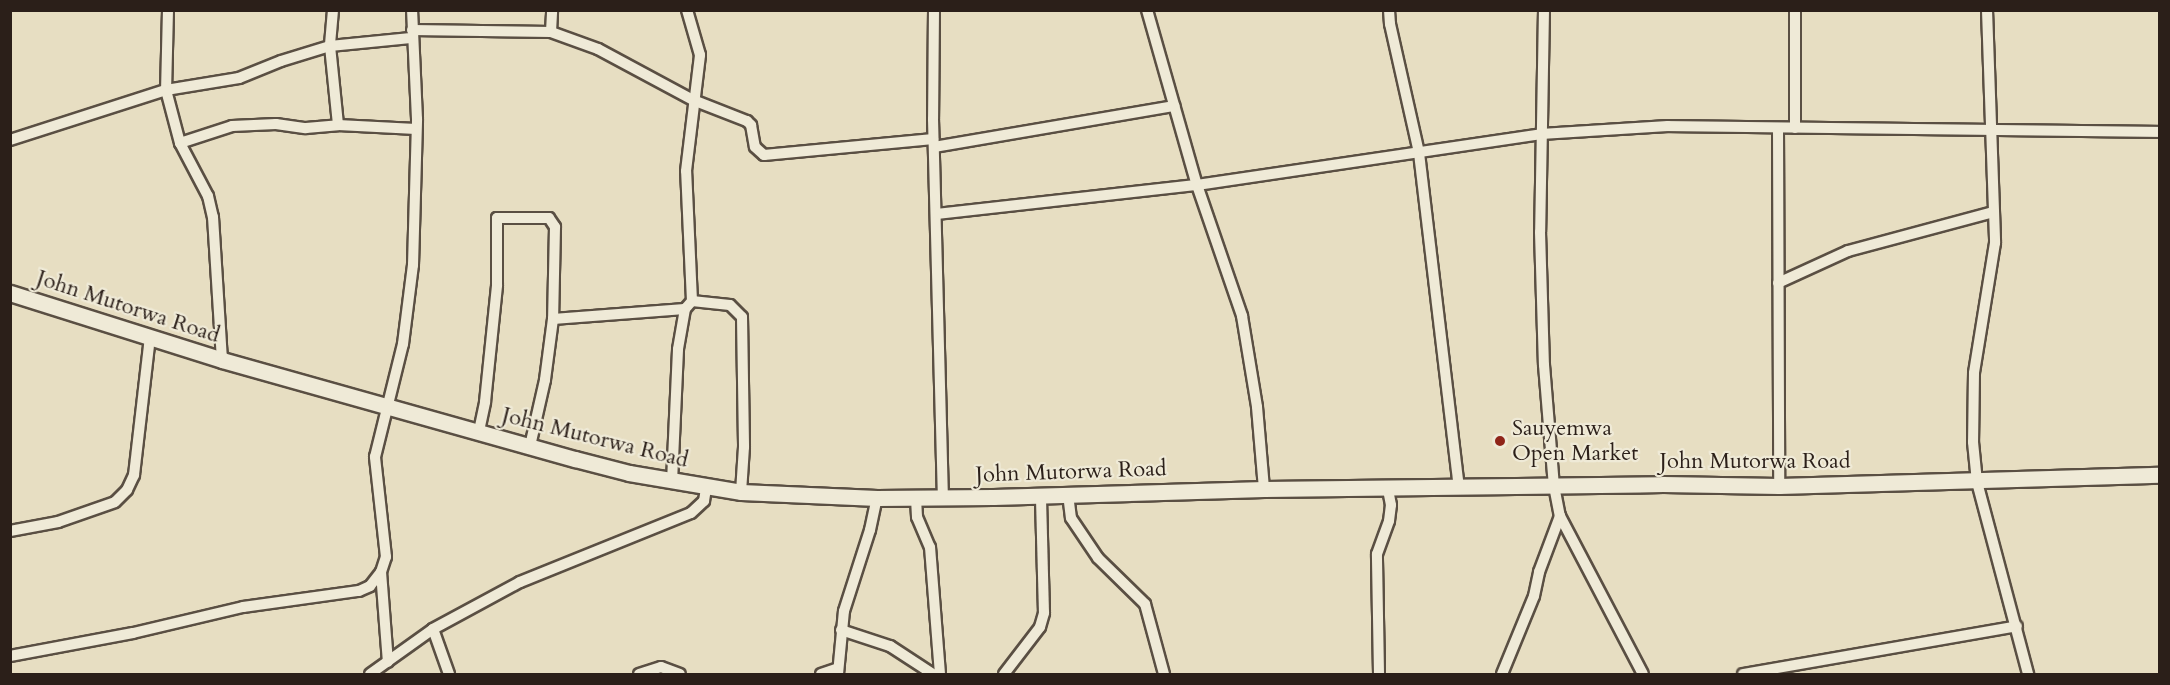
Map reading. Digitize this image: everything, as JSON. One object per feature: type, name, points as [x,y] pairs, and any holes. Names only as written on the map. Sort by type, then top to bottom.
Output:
[{"type":"street","points":[[168,10],[166,90],[180,142],[208,196],[213,217],[222,360]]},
{"type":"street","points":[[333,10],[330,46],[338,125]]},
{"type":"street","points":[[10,656],[133,633],[243,607],[359,591],[370,585],[381,572],[386,557],[375,457],[403,344],[413,265],[416,129],[412,10]]},
{"type":"street","points":[[551,32],[552,10]]},
{"type":"street","points":[[672,482],[678,349],[689,305],[686,171],[700,56],[687,10]]},
{"type":"street","points":[[934,10],[933,143],[937,214],[943,498]]},
{"type":"street","points":[[1148,10],[1197,185],[1242,316],[1257,408],[1264,489]]},
{"type":"street","points":[[1389,10],[1390,24],[1419,153],[1459,487]]},
{"type":"street","points":[[1544,10],[1540,232],[1544,343],[1554,486],[1560,516],[1643,675]]},
{"type":"street","points":[[1795,128],[1796,10]]},
{"type":"street","points":[[1987,10],[1995,243],[1972,404],[1977,482],[2017,626],[2028,675]]},
{"type":"street","points":[[10,140],[166,90],[239,78],[281,61],[330,46],[412,34],[551,32],[598,49],[693,100],[747,121],[751,124],[755,147],[764,155],[933,143],[1175,106]]},
{"type":"street","points":[[180,142],[232,126],[276,124],[306,128],[338,125],[416,129]]},
{"type":"street","points":[[937,214],[1197,185],[1541,134],[1668,126],[2160,132]]},
{"type":"street","points":[[1778,128],[1779,486]]},
{"type":"street","points":[[1778,283],[1848,251],[1994,212]]},
{"type":"street","points":[[479,431],[485,402],[497,285],[497,218],[544,216],[554,221],[553,318],[545,380],[530,447]]},
{"type":"street","name":"John Mutorwa Road","points":[[10,293],[222,360],[530,447],[629,473],[706,488],[741,492],[877,498],[943,498],[1264,489],[1663,484],[1779,486],[2160,475]]},
{"type":"street","points":[[553,318],[689,305],[730,305],[742,317],[744,447],[741,492]]},
{"type":"street","points":[[10,531],[58,522],[115,502],[127,490],[134,475],[150,337]]},
{"type":"street","points":[[370,675],[433,629],[542,572],[678,520],[700,507],[707,494],[706,488]]},
{"type":"street","points":[[1379,675],[1377,554],[1389,521],[1391,505],[1388,489]]},
{"type":"street","points":[[1068,494],[1071,518],[1098,558],[1145,603],[1164,675]]},
{"type":"street","points":[[1004,675],[1040,627],[1044,613],[1041,496]]},
{"type":"street","points":[[821,675],[838,671],[844,611],[870,530],[877,498]]},
{"type":"street","points":[[916,498],[917,517],[930,547],[940,675]]},
{"type":"street","points":[[1502,675],[1534,596],[1539,572],[1560,516]]},
{"type":"street","points":[[381,572],[388,662]]},
{"type":"street","points":[[1743,675],[2017,626]]},
{"type":"street","points":[[433,629],[449,675]]},
{"type":"street","points":[[841,630],[890,646],[933,675]]},
{"type":"street","points":[[639,675],[661,667],[680,675]]},
{"type":"place","name":"Sauyemwa Open Market","points":[[1500,441]]}]
